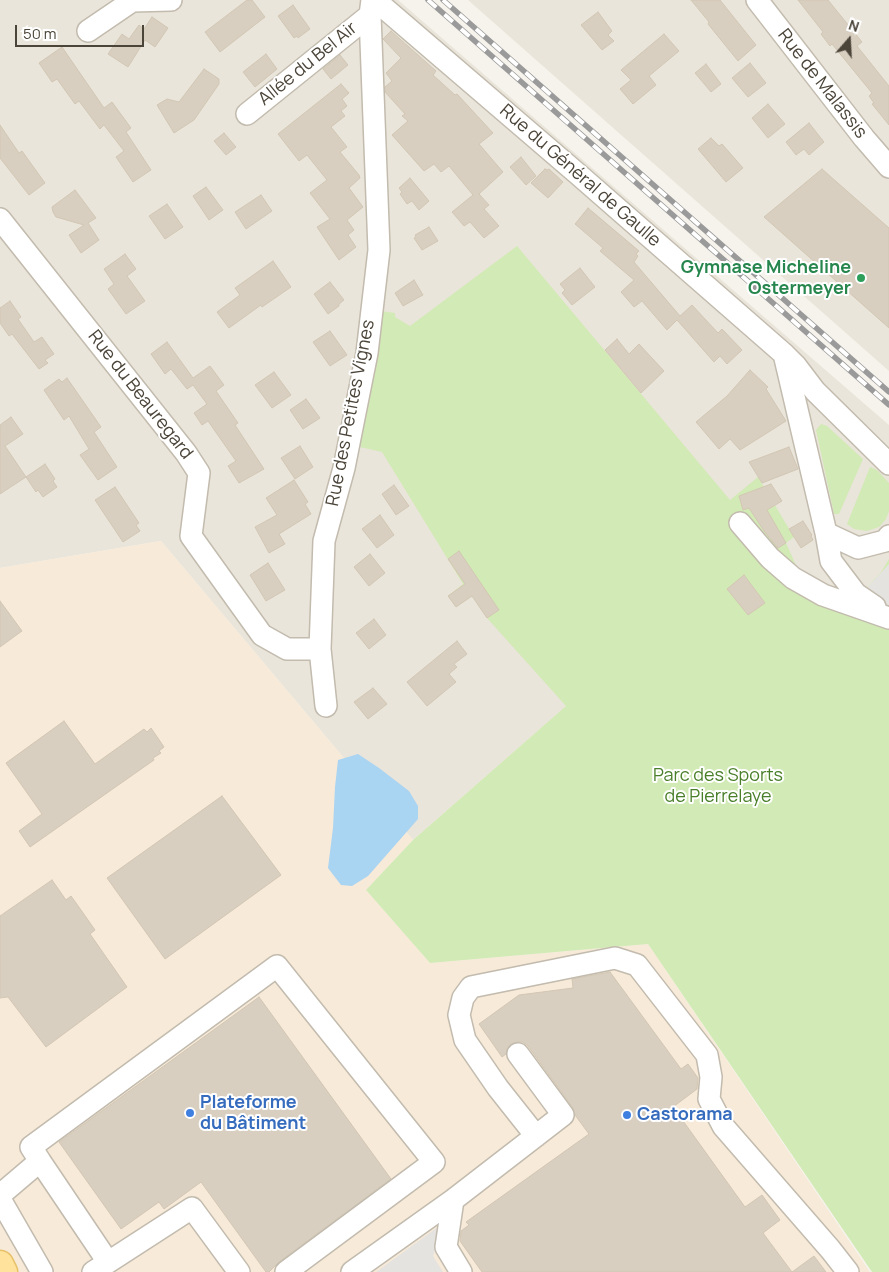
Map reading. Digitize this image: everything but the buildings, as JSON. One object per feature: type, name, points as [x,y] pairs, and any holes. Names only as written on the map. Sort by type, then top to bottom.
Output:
[{"type":"main road","points":[[0,1264],[4,1272]]},
{"type":"street","points":[[88,31],[132,1],[171,0]]},
{"type":"street","name":"Rue de Malassis","points":[[757,0],[864,138],[889,167]]},
{"type":"street","name":"Allée du Bel Air","points":[[247,114],[372,5]]},
{"type":"street","name":"Rue du Général de Gaulle","points":[[372,5],[579,175],[784,354],[815,391],[889,464]]},
{"type":"street","name":"Rue des Petites Vignes","points":[[326,706],[320,649],[324,540],[344,468],[368,353],[379,250],[372,5]]},
{"type":"street","name":"Rue du Beauregard","points":[[0,219],[186,453],[199,473],[191,536],[262,635],[287,649],[320,649]]},
{"type":"street","points":[[784,354],[831,561],[856,594],[889,618]]},
{"type":"street","points":[[740,523],[770,558],[793,578],[823,595],[889,618]]},
{"type":"street","points":[[826,533],[858,548],[885,540],[889,536]]},
{"type":"street","points":[[856,594],[854,575],[858,548]]},
{"type":"street","points":[[536,1136],[498,1088],[465,1040],[459,1015],[463,998],[471,986],[615,958],[637,965],[707,1054],[712,1077],[709,1099],[723,1126],[830,1248],[848,1272]]},
{"type":"street","points":[[239,1272],[192,1208],[100,1267],[31,1147],[277,966],[434,1162],[286,1272]]},
{"type":"street","points":[[352,1272],[453,1200],[563,1115],[518,1054]]},
{"type":"street","points":[[40,1161],[0,1197],[42,1272]]},
{"type":"street","points":[[453,1200],[446,1247],[461,1272]]},
{"type":"shaded area","points":[[0,0],[398,0],[889,425],[889,564],[863,592],[674,612],[413,840],[161,541],[0,568]]},
{"type":"shaded area","points":[[468,0],[889,0],[889,371]]},
{"type":"shaded area","points":[[161,541],[413,840],[366,890],[430,963],[648,944],[870,1272],[0,1272],[0,568]]},
{"type":"shaded area","points":[[889,564],[889,612],[863,592]]},
{"type":"shaded area","points":[[446,1221],[433,1256],[443,1272],[376,1272]]},
{"type":"green space","name":"Parc des Sports de Pierrelaye","points":[[517,246],[730,500],[758,477],[794,537],[786,543],[799,572],[855,596],[863,592],[881,572],[889,559],[889,1272],[872,1272],[648,944],[430,963],[366,890],[413,840],[566,706],[487,618],[472,596],[456,607],[448,596],[463,584],[382,452],[360,447],[380,311],[395,313],[395,317],[410,326]]},
{"type":"green space","points":[[821,424],[827,426],[863,459],[839,514],[834,514],[816,430]]},
{"type":"green space","points":[[870,467],[877,470],[889,483],[889,511],[886,519],[879,527],[867,531],[854,529],[847,524]]},
{"type":"water","points":[[358,754],[409,791],[418,806],[418,819],[368,876],[352,886],[341,885],[328,868],[338,760]]},
{"type":"railway","points":[[428,0],[889,405]]},
{"type":"railway","points":[[443,0],[889,392]]},
{"type":"place","name":"Gymnase Micheline Ostermeyer","points":[[861,278]]},
{"type":"place","name":"Plateforme du Bâtiment","points":[[190,1113]]},
{"type":"place","name":"Castorama","points":[[627,1115]]}]
